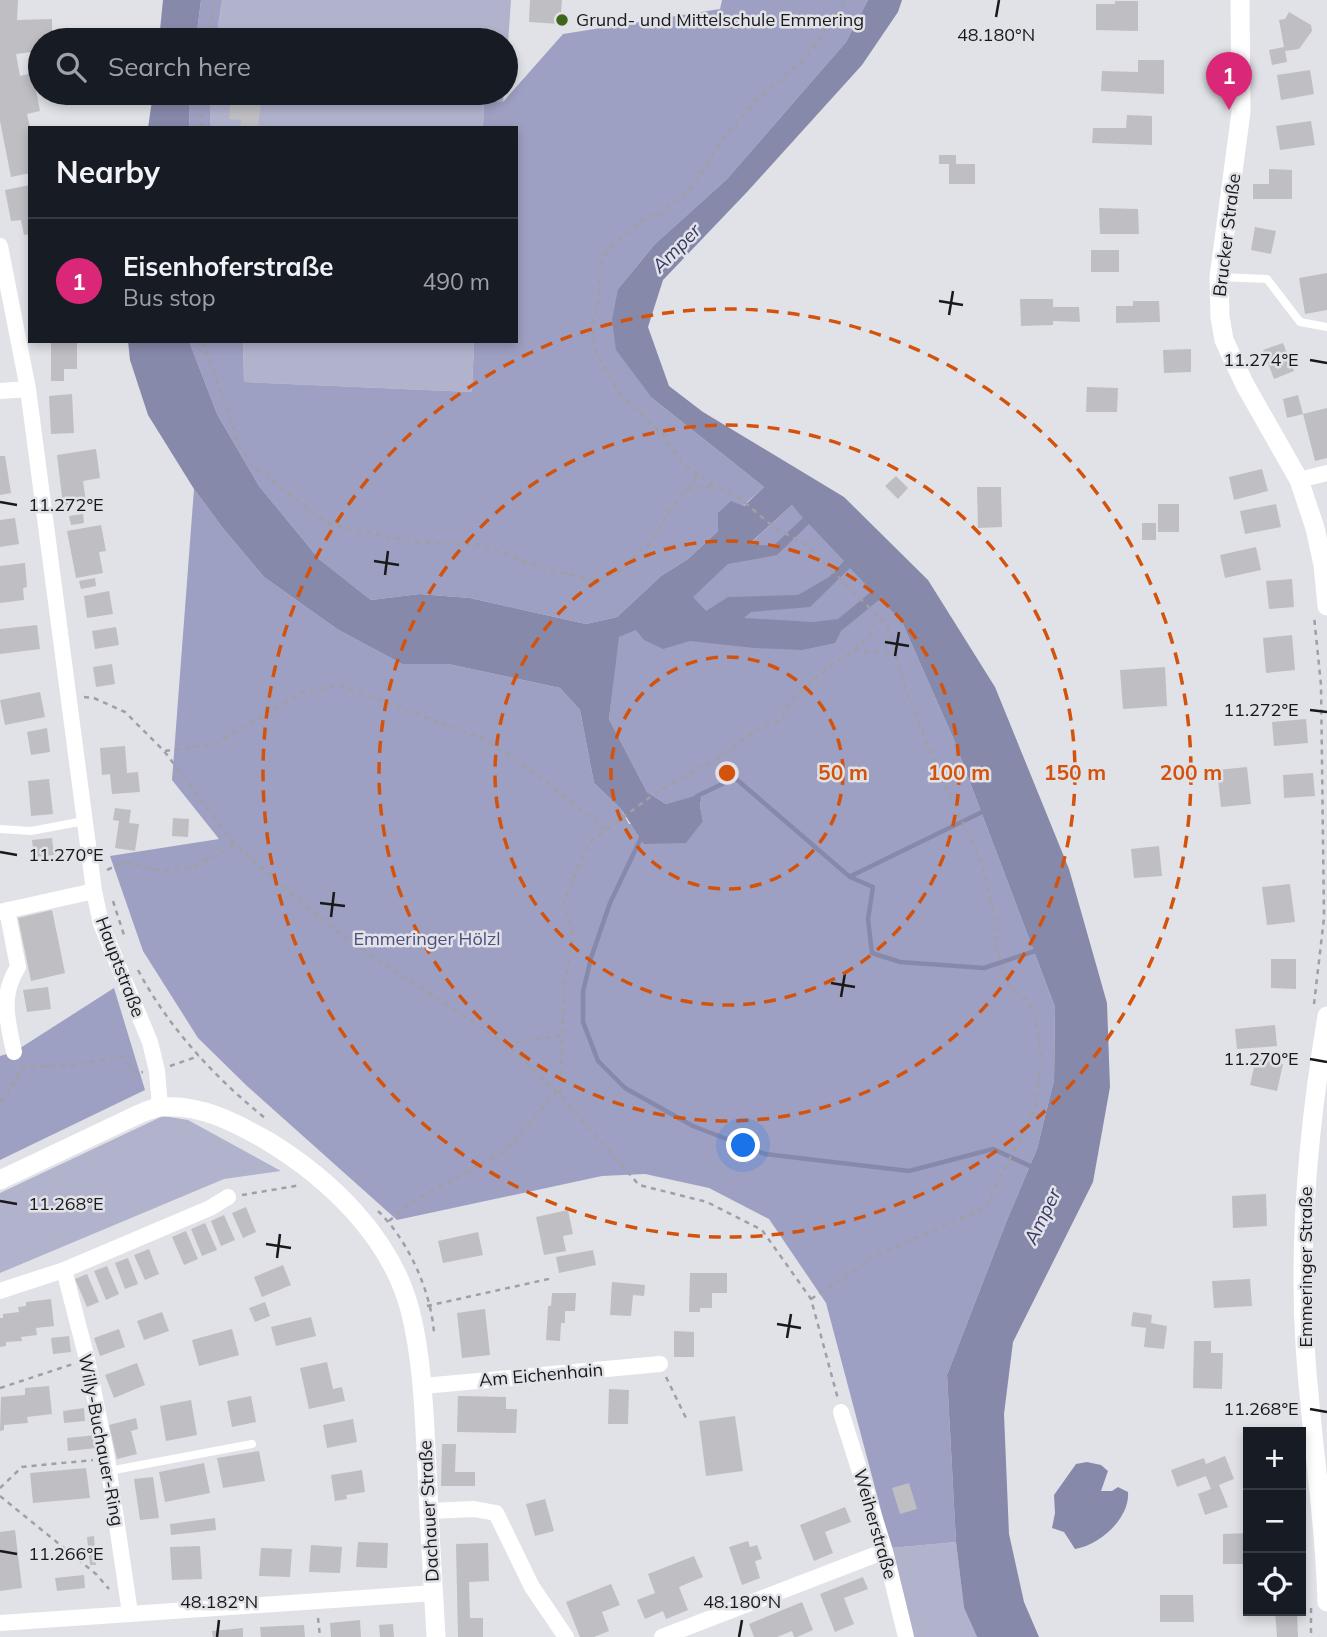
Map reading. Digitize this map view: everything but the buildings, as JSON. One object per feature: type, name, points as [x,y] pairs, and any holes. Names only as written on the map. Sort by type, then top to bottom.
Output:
[{"type":"street","name":"Brucker Straße","points":[[1240,0],[1241,112],[1219,277],[1220,317],[1224,340],[1245,385],[1298,480]]},
{"type":"street","name":"Hauptstraße","points":[[0,246],[28,389],[94,891],[101,924],[150,1042],[157,1071],[160,1107]]},
{"type":"street","points":[[0,391],[28,389]]},
{"type":"street","points":[[1320,605],[1323,565],[1315,528],[1298,480],[1327,473]]},
{"type":"street","points":[[14,1052],[3,993],[10,976],[18,967],[4,911],[94,891]]},
{"type":"street","name":"Emmeringer Straße","points":[[1319,1016],[1304,1217],[1303,1304],[1327,1602]]},
{"type":"street","points":[[0,1180],[136,1115],[160,1107],[191,1109],[232,1120],[277,1147],[323,1181],[376,1238],[396,1276],[419,1308],[423,1386]]},
{"type":"street","points":[[0,1292],[64,1270],[211,1208],[228,1197]]},
{"type":"street","name":"Willy-Buchauer-Ring","points":[[64,1270],[87,1359],[108,1465],[130,1613]]},
{"type":"street","name":"Am Eichenhain","points":[[423,1386],[660,1364]]},
{"type":"street","name":"Dachauer Straße","points":[[423,1386],[436,1637]]},
{"type":"street","name":"Weiherstraße","points":[[841,1412],[885,1551],[906,1637]]},
{"type":"street","points":[[429,1511],[474,1509],[496,1513],[532,1587],[566,1637]]},
{"type":"street","points":[[662,1637],[885,1551]]},
{"type":"street","points":[[0,1623],[434,1593]]},
{"type":"lane","points":[[1219,277],[1267,279],[1300,322],[1327,327]]},
{"type":"lane","points":[[0,829],[31,831],[84,821]]},
{"type":"lane","points":[[108,1465],[252,1444]]},
{"type":"path","points":[[210,28],[214,0]]},
{"type":"path","points":[[811,1299],[876,1255],[985,1209],[1036,1106],[1041,1057],[1035,1015],[1026,999],[1008,985],[995,942],[995,920],[981,860],[938,771],[906,691],[887,625],[804,544],[775,528],[737,496],[714,486],[682,463],[663,435],[619,393],[595,350],[593,326],[598,305],[600,265],[608,249],[649,216],[663,214],[671,204],[689,191],[722,141],[757,99],[805,59],[846,0]]},
{"type":"path","points":[[201,126],[202,105]]},
{"type":"path","points":[[204,343],[239,445],[253,468],[265,473],[328,524],[414,542],[481,545],[545,569],[599,582],[622,570],[637,552],[650,545],[667,514],[699,474]]},
{"type":"path","points":[[687,489],[714,486]]},
{"type":"path","points":[[1319,1016],[1324,921],[1320,605]]},
{"type":"path","points":[[388,1221],[411,1202],[506,1151],[558,1094],[564,988],[573,935],[564,902],[591,841],[657,792],[720,757],[761,727],[779,721],[796,695],[870,635],[876,613]]},
{"type":"path","points":[[854,650],[897,653]]},
{"type":"path","points":[[164,751],[215,744],[303,692],[340,685],[484,739],[534,772],[607,831]]},
{"type":"path","points":[[69,695],[94,698],[125,712],[164,751],[234,843],[344,937],[506,1044],[558,1094],[639,1185],[707,1202],[762,1230],[811,1299],[841,1412]]},
{"type":"path","points":[[90,867],[104,870],[118,862],[159,870],[194,866],[217,857],[234,843]]},
{"type":"path","points":[[111,894],[126,941]]},
{"type":"path","points":[[135,963],[152,996],[200,1056],[234,1094],[264,1118]]},
{"type":"path","points":[[506,1044],[562,1035]]},
{"type":"path","points":[[0,1101],[6,1098],[22,1067],[76,1065],[122,1056],[136,1073],[157,1071],[200,1056]]},
{"type":"path","points":[[228,1197],[323,1181]]},
{"type":"path","points":[[372,1205],[388,1221],[411,1256],[421,1279],[419,1308],[435,1339]]},
{"type":"path","points":[[419,1308],[554,1278]]},
{"type":"path","points":[[0,1388],[87,1359]]},
{"type":"path","points":[[660,1364],[686,1418]]},
{"type":"path","points":[[0,1488],[23,1467],[108,1465]]},
{"type":"path","points":[[0,1496],[96,1574],[130,1613]]},
{"type":"path","points":[[317,1601],[320,1637]]},
{"type":"shaded area","points":[[222,0],[511,0],[509,28],[218,28]]},
{"type":"shaded area","points":[[210,105],[484,105],[483,126],[210,126]]},
{"type":"shaded area","points":[[243,343],[474,343],[472,392],[244,382]]},
{"type":"shaded area","points":[[163,1116],[188,1120],[281,1171],[224,1179],[0,1273],[0,1193]]},
{"type":"shaded area","points":[[956,1542],[964,1608],[977,1637],[911,1637],[891,1548]]},
{"type":"green space","points":[[201,0],[222,0],[218,28],[198,28]]},
{"type":"green space","points":[[722,0],[868,0],[846,42],[727,179],[655,244],[618,289],[652,398],[764,487],[743,506],[719,513],[718,531],[688,559],[661,576],[617,617],[586,624],[470,598],[419,594],[371,600],[319,559],[259,486],[217,414],[190,343],[243,343],[244,382],[472,392],[474,343],[518,343],[518,126],[483,126],[484,105],[518,105],[518,85],[563,34],[720,9]]},
{"type":"green space","points":[[190,105],[210,105],[210,126],[189,126]]},
{"type":"green space","name":"Emmeringer Hölzl","points":[[194,489],[264,577],[337,629],[402,664],[448,664],[560,688],[580,710],[594,783],[621,809],[629,824],[703,821],[700,806],[702,795],[666,804],[647,792],[609,719],[618,637],[672,615],[792,505],[902,622],[954,740],[1055,1007],[1054,1080],[1037,1149],[947,1375],[956,1542],[891,1548],[826,1303],[769,1219],[709,1188],[645,1174],[602,1176],[397,1220],[247,1086],[198,1038],[143,951],[110,856],[219,839],[172,780]]},
{"type":"green space","points":[[114,988],[145,1090],[0,1160],[0,1056],[14,1052]]},
{"type":"water","points":[[163,0],[201,0],[198,28],[160,28]]},
{"type":"water","points":[[868,0],[902,0],[898,12],[862,65],[663,280],[648,327],[669,386],[703,412],[844,497],[928,580],[995,687],[1069,869],[1107,1003],[1110,1087],[1093,1182],[1013,1342],[1004,1414],[1009,1534],[1024,1602],[1039,1637],[977,1637],[964,1608],[956,1542],[947,1375],[1037,1149],[1054,1080],[1055,1007],[954,740],[902,622],[880,599],[841,631],[835,643],[802,650],[690,641],[663,649],[644,640],[636,630],[619,637],[609,719],[647,792],[666,804],[702,794],[700,806],[703,821],[686,843],[644,844],[621,809],[594,783],[580,710],[560,688],[448,664],[402,664],[337,629],[264,577],[194,489],[148,415],[130,360],[128,343],[190,343],[217,414],[259,486],[319,559],[371,600],[419,594],[470,598],[586,624],[617,617],[661,576],[688,559],[718,531],[718,513],[731,501],[744,506],[764,487],[652,398],[616,350],[612,320],[618,289],[655,244],[727,179],[846,42]],"holes":[[[792,505],[803,518],[773,546],[749,544]],[[809,524],[844,561],[829,577],[798,595],[728,597],[706,611],[693,597],[728,564],[777,555]],[[850,568],[872,591],[838,619],[813,622],[744,618],[751,612],[810,607]]]},
{"type":"water","points":[[151,105],[190,105],[189,126],[148,126]]},
{"type":"water","points":[[1087,1462],[1101,1465],[1108,1471],[1101,1491],[1112,1491],[1118,1487],[1128,1492],[1127,1502],[1112,1529],[1094,1542],[1075,1549],[1064,1532],[1052,1528],[1054,1495],[1076,1464]]},
{"type":"waterway","points":[[697,796],[735,778],[850,877],[873,887],[868,919],[872,953],[900,962],[984,968],[1038,950]]},
{"type":"waterway","name":"Amper","points":[[851,876],[984,811]]},
{"type":"waterway","points":[[642,836],[610,903],[591,958],[583,992],[583,1022],[598,1061],[625,1088],[693,1126],[765,1154],[909,1171],[993,1149],[1030,1166]]},
{"type":"place","name":"Grund- und Mittelschule Emmering","points":[[562,20]]},
{"type":"place","name":"Eisenhoferstraße","points":[[1229,110]]}]
